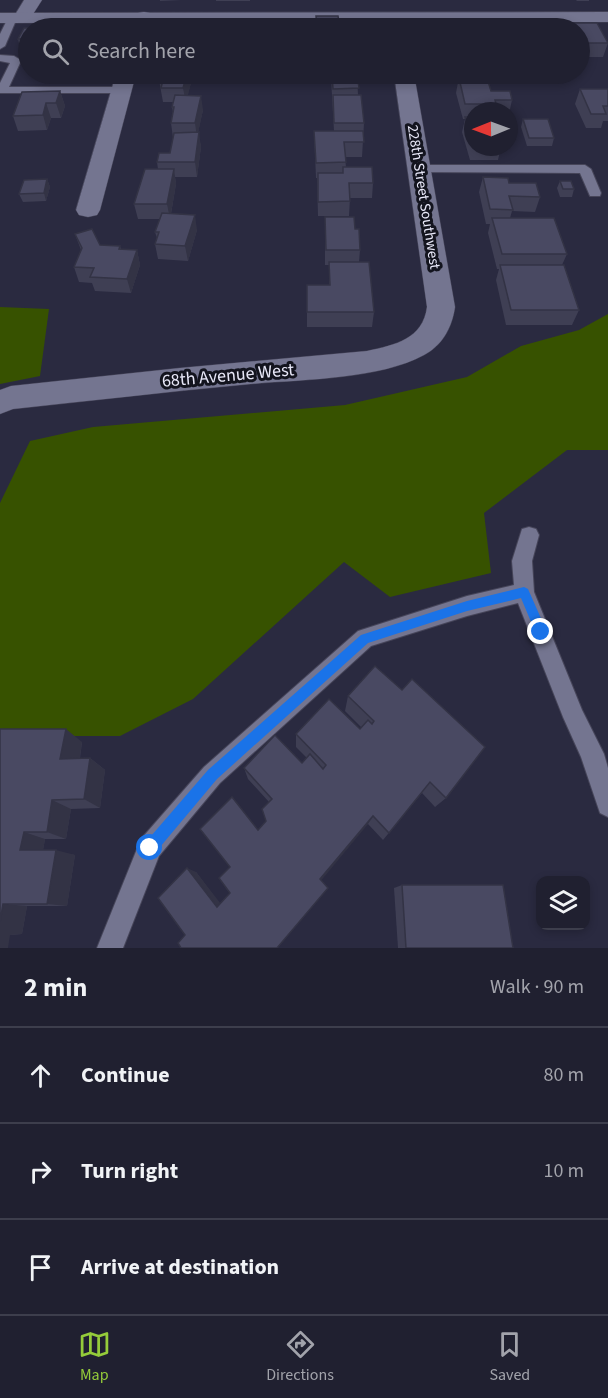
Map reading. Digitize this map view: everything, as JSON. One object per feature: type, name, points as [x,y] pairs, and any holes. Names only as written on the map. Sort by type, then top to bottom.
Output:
[{"type":"street","points":[[11,18],[33,0]]},
{"type":"street","points":[[300,18],[394,15],[608,17]]},
{"type":"street","points":[[88,210],[123,84]]},
{"type":"street","name":"228th Street Southwest","points":[[406,84],[442,320]]},
{"type":"street","name":"68th Avenue West","points":[[0,402],[10,398],[367,362],[395,357],[425,341],[442,320]]},
{"type":"lane","points":[[0,45],[11,18]]},
{"type":"lane","points":[[0,58],[14,59],[15,63],[1,90]]},
{"type":"lane","points":[[1,90],[93,84]]},
{"type":"lane","points":[[419,169],[585,169],[595,193]]},
{"type":"lane","points":[[529,536],[522,561],[524,592],[574,717],[592,754],[608,806]]},
{"type":"lane","points":[[110,948],[150,848],[212,775],[365,638],[467,606],[524,592]]},
{"type":"green space","points":[[0,307],[49,309],[40,376],[0,384]]},
{"type":"green space","points":[[608,314],[608,450],[567,450],[484,513],[491,573],[390,597],[344,562],[193,699],[120,736],[0,736],[0,503],[30,441],[93,427],[345,405],[467,377],[521,346],[579,330]]},
{"type":"building","points":[[316,16],[338,16],[338,18],[316,18]]},
{"type":"building","points":[[590,23],[597,23],[608,43],[590,43]]},
{"type":"building","points":[[162,84],[184,84],[183,88],[161,88]]},
{"type":"building","points":[[333,84],[358,84],[359,88],[333,89]]},
{"type":"building","points":[[460,84],[489,84],[491,91],[510,91],[512,100],[495,100],[496,102],[465,102]]},
{"type":"building","points":[[580,89],[608,89],[608,106],[603,106],[606,114],[591,114]]},
{"type":"building","points":[[60,91],[56,103],[46,103],[43,115],[13,116],[22,92]]},
{"type":"building","points":[[175,95],[201,96],[195,123],[171,123]]},
{"type":"building","points":[[333,95],[361,95],[364,123],[334,123]]},
{"type":"building","points":[[523,119],[548,119],[554,138],[529,138]]},
{"type":"building","points":[[314,131],[363,131],[364,142],[344,142],[346,162],[316,163]]},
{"type":"building","points":[[199,132],[195,162],[157,162],[159,153],[170,153],[174,133]]},
{"type":"building","points":[[343,167],[372,167],[373,183],[349,183],[350,201],[318,202],[318,173],[343,173]]},
{"type":"building","points":[[145,169],[174,169],[167,204],[134,204]]},
{"type":"building","points":[[483,177],[508,178],[509,183],[536,183],[540,197],[509,196],[513,210],[490,209]]},
{"type":"building","points":[[47,179],[44,193],[19,194],[24,180]]},
{"type":"building","points":[[560,181],[571,181],[574,189],[563,189]]},
{"type":"building","points":[[162,213],[195,215],[185,246],[155,244],[159,232],[155,232]]},
{"type":"building","points":[[325,217],[354,217],[355,229],[359,229],[360,250],[326,250]]},
{"type":"building","points":[[492,218],[554,218],[567,254],[502,254]]},
{"type":"building","points":[[92,229],[100,245],[137,250],[127,279],[90,277],[94,268],[74,267],[82,248],[75,234]]},
{"type":"building","points":[[329,262],[369,262],[374,312],[307,312],[307,285],[330,285]]},
{"type":"building","points":[[500,265],[564,265],[579,310],[511,310]]},
{"type":"building","points":[[375,666],[402,690],[412,679],[485,747],[446,798],[430,782],[389,833],[373,816],[320,879],[328,888],[277,948],[181,948],[178,943],[185,935],[158,898],[187,868],[217,907],[230,893],[219,878],[230,867],[200,829],[232,797],[258,830],[266,821],[262,809],[272,799],[244,768],[275,735],[302,763],[310,754],[323,769],[326,765],[296,734],[329,699],[360,729],[368,720],[372,724],[374,721],[348,696]]},
{"type":"building","points":[[0,729],[66,729],[60,759],[90,758],[84,799],[52,800],[47,832],[24,832],[20,850],[56,850],[47,904],[3,904],[0,922]]},
{"type":"building","points":[[402,885],[503,885],[513,948],[406,948]]},
{"type":"route","points":[[150,848],[212,775],[365,638],[467,606],[524,592],[541,632]]}]
